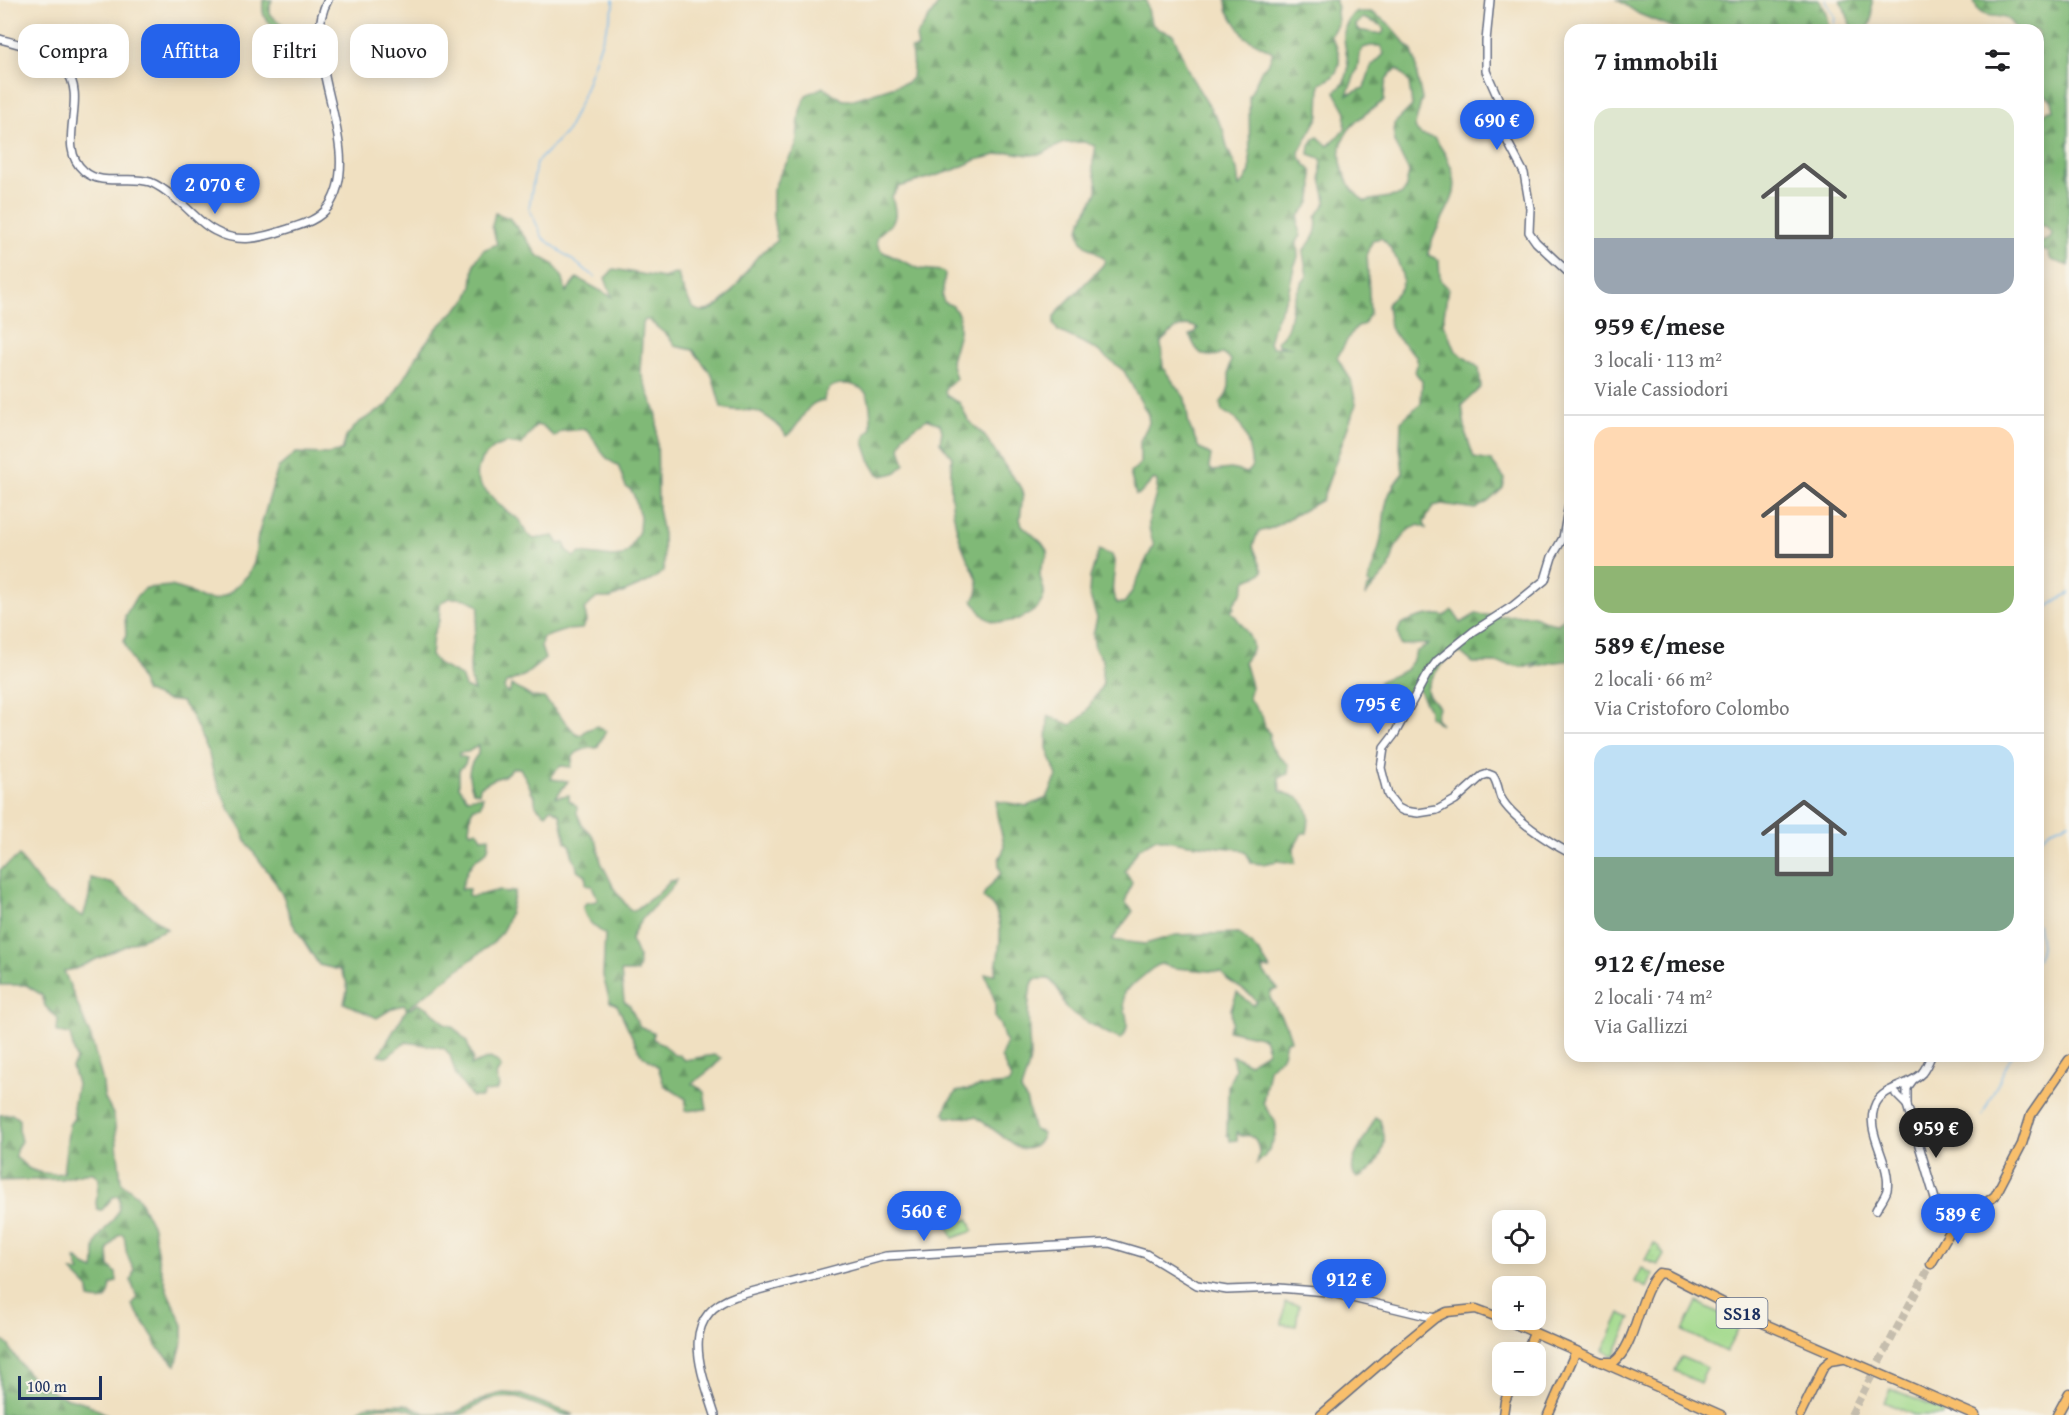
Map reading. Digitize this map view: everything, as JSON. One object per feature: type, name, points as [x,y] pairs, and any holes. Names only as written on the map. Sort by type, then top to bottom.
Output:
[{"type":"main road","points":[[1932,1264],[1952,1228],[1995,1196],[2022,1144],[2031,1115],[2069,1060]]},
{"type":"main road","name":"SS18","points":[[1601,1362],[1614,1362],[1623,1353],[1655,1276],[1659,1273],[1666,1274],[1765,1324],[1975,1415]]},
{"type":"main road","points":[[1321,1415],[1435,1318],[1447,1312],[1476,1309],[1492,1315]]},
{"type":"main road","points":[[1528,1330],[1721,1415]]},
{"type":"main road","points":[[1530,1342],[1534,1333]]},
{"type":"main road","points":[[1548,1415],[1576,1351]]},
{"type":"main road","points":[[1800,1415],[1826,1364],[1834,1360],[1846,1359]]},
{"type":"main road","points":[[2057,1415],[2069,1393]]},
{"type":"main road","points":[[1503,1415],[1507,1396]]},
{"type":"street","points":[[0,39],[48,55],[66,69],[74,86],[72,142],[75,161],[85,172],[101,179],[150,182],[166,191],[215,231],[245,240],[271,235],[312,221],[327,208],[338,185],[340,165],[335,124],[320,44],[320,23],[327,0]]},
{"type":"street","points":[[1490,0],[1486,71],[1498,98],[1502,131],[1524,173],[1530,208],[1529,232],[1536,243],[1564,269]]},
{"type":"street","points":[[1564,532],[1552,557],[1545,580],[1513,606],[1474,631],[1437,661],[1384,748],[1382,768],[1392,802],[1404,811],[1418,813],[1437,810],[1455,800],[1482,776],[1488,774],[1493,776],[1507,806],[1538,834],[1564,849]]},
{"type":"street","points":[[1876,1210],[1886,1192],[1887,1174],[1874,1131],[1873,1116],[1877,1103],[1885,1095],[1902,1090],[1923,1072],[1928,1062]]},
{"type":"street","points":[[1902,1090],[1935,1199],[1942,1209],[1950,1214],[1970,1214]]},
{"type":"street","points":[[1950,1214],[1952,1228]]},
{"type":"street","points":[[713,1413],[697,1346],[701,1324],[711,1308],[721,1301],[736,1296],[886,1256],[1109,1243],[1146,1254],[1197,1285],[1227,1290],[1327,1292],[1435,1318]]},
{"type":"green space","points":[[263,0],[272,0],[270,15],[282,24],[269,22],[264,17]]},
{"type":"green space","points":[[941,0],[1146,0],[1151,23],[1158,29],[1173,34],[1190,75],[1223,129],[1227,147],[1237,170],[1239,186],[1250,172],[1249,97],[1273,52],[1245,37],[1227,10],[1226,0],[1336,0],[1338,23],[1330,36],[1338,50],[1339,61],[1332,77],[1320,83],[1319,116],[1299,152],[1301,159],[1312,172],[1313,187],[1310,203],[1299,216],[1298,227],[1301,236],[1297,241],[1298,257],[1288,294],[1274,324],[1269,343],[1272,347],[1292,347],[1278,345],[1277,341],[1287,329],[1295,298],[1307,276],[1303,252],[1314,236],[1316,217],[1326,202],[1321,177],[1322,162],[1320,158],[1309,154],[1310,145],[1318,137],[1328,146],[1345,129],[1346,112],[1335,92],[1344,82],[1348,72],[1344,32],[1347,22],[1355,12],[1371,12],[1387,22],[1412,51],[1422,99],[1415,125],[1416,130],[1421,135],[1434,138],[1451,167],[1455,183],[1452,199],[1435,233],[1428,255],[1439,260],[1440,280],[1448,288],[1443,322],[1456,351],[1479,368],[1481,387],[1462,405],[1466,434],[1474,458],[1491,461],[1505,479],[1503,488],[1488,502],[1475,509],[1442,504],[1433,506],[1424,523],[1426,528],[1419,525],[1408,530],[1395,548],[1389,569],[1365,596],[1367,588],[1372,586],[1368,583],[1380,543],[1387,499],[1403,473],[1400,447],[1401,421],[1421,403],[1422,381],[1415,372],[1416,356],[1390,327],[1387,305],[1402,285],[1401,270],[1385,242],[1381,238],[1373,240],[1367,253],[1370,313],[1364,324],[1353,330],[1337,358],[1351,380],[1356,404],[1322,500],[1272,528],[1258,532],[1253,546],[1263,571],[1246,580],[1242,593],[1231,611],[1251,640],[1251,651],[1244,662],[1251,686],[1249,699],[1262,716],[1270,734],[1272,748],[1289,765],[1288,774],[1279,777],[1280,791],[1298,798],[1305,805],[1309,819],[1307,833],[1302,833],[1294,848],[1295,863],[1277,861],[1263,864],[1251,863],[1247,854],[1240,849],[1156,838],[1138,849],[1125,871],[1132,882],[1125,902],[1133,911],[1112,940],[1145,944],[1176,935],[1239,933],[1260,953],[1270,969],[1263,968],[1264,973],[1278,989],[1271,991],[1270,998],[1287,1027],[1291,1040],[1286,1041],[1283,1055],[1269,1069],[1263,1102],[1274,1119],[1276,1130],[1269,1149],[1257,1163],[1259,1156],[1254,1138],[1241,1136],[1237,1132],[1237,1140],[1230,1141],[1227,1135],[1228,1086],[1235,1069],[1232,1056],[1249,1063],[1267,1052],[1267,1047],[1264,1038],[1228,1030],[1232,1022],[1231,1009],[1237,993],[1253,1005],[1257,1002],[1221,972],[1175,968],[1160,964],[1153,968],[1124,992],[1127,1028],[1121,1039],[1101,1030],[1066,1008],[1058,989],[1049,979],[1035,979],[1029,1005],[1030,1058],[1021,1090],[1034,1130],[1043,1133],[1039,1141],[1033,1147],[1025,1149],[1017,1147],[976,1117],[947,1117],[944,1113],[947,1104],[956,1092],[1008,1084],[1011,1079],[1001,1057],[1006,1044],[1000,1025],[995,1018],[995,1001],[985,974],[995,974],[1000,944],[996,913],[983,898],[985,892],[1001,873],[999,859],[1004,845],[997,818],[997,801],[1027,806],[1047,798],[1057,776],[1047,748],[1048,716],[1071,725],[1084,715],[1103,684],[1103,660],[1095,649],[1093,635],[1097,618],[1089,593],[1090,578],[1099,550],[1112,555],[1115,567],[1114,597],[1117,603],[1124,603],[1154,546],[1149,524],[1157,491],[1157,481],[1154,479],[1140,494],[1136,495],[1130,473],[1140,464],[1140,441],[1149,423],[1148,415],[1124,371],[1094,348],[1058,331],[1054,325],[1054,317],[1058,311],[1103,265],[1105,260],[1086,245],[1079,233],[1081,221],[1097,191],[1093,166],[1095,146],[1084,142],[1064,143],[1041,154],[1009,152],[976,160],[954,170],[899,187],[892,196],[895,211],[893,221],[878,236],[877,240],[883,252],[920,269],[942,271],[945,274],[942,297],[944,302],[953,306],[959,316],[959,332],[951,361],[956,379],[946,387],[945,392],[947,396],[960,403],[968,420],[984,435],[1022,488],[1020,519],[1022,525],[1042,543],[1048,552],[1040,571],[1044,597],[1033,611],[1020,618],[1006,622],[989,620],[973,600],[978,591],[977,580],[962,546],[955,521],[951,496],[952,457],[940,442],[942,431],[940,424],[927,419],[904,435],[900,448],[905,464],[895,473],[882,476],[877,473],[871,463],[864,442],[865,436],[871,429],[870,409],[867,395],[860,388],[840,384],[829,389],[824,401],[812,404],[796,427],[786,436],[777,424],[758,412],[721,407],[712,375],[693,350],[675,346],[668,336],[648,320],[645,320],[643,324],[640,371],[657,415],[658,509],[663,534],[664,571],[650,581],[611,598],[597,598],[584,609],[587,620],[582,629],[566,630],[542,638],[541,647],[545,659],[525,675],[506,683],[504,688],[507,693],[511,685],[532,697],[544,698],[577,735],[597,726],[606,731],[597,748],[577,752],[573,757],[571,767],[561,766],[554,772],[551,779],[568,781],[556,797],[569,795],[569,800],[577,806],[577,813],[583,827],[590,832],[597,843],[601,862],[615,890],[630,910],[634,911],[658,894],[670,881],[677,880],[634,931],[631,940],[639,964],[637,972],[621,972],[624,1001],[630,1006],[639,1026],[653,1032],[653,1039],[664,1045],[674,1055],[679,1055],[684,1060],[714,1055],[721,1058],[712,1069],[692,1084],[704,1092],[707,1109],[685,1111],[686,1099],[664,1085],[658,1067],[640,1053],[617,1005],[610,1002],[603,976],[605,934],[591,923],[583,907],[586,903],[598,899],[592,886],[586,884],[586,875],[577,870],[571,846],[566,842],[560,814],[551,808],[546,814],[537,807],[535,796],[520,768],[513,768],[504,776],[480,787],[479,793],[473,791],[469,772],[478,754],[478,745],[468,752],[459,753],[459,756],[467,758],[459,770],[459,786],[467,798],[483,796],[481,806],[474,807],[471,812],[469,830],[471,832],[477,830],[482,838],[489,837],[489,844],[486,852],[469,867],[461,889],[469,889],[468,895],[471,897],[500,890],[506,893],[515,891],[510,912],[503,930],[494,942],[408,1008],[418,1004],[426,1007],[445,1024],[455,1029],[466,1040],[473,1058],[471,1065],[490,1058],[498,1062],[501,1067],[496,1075],[499,1087],[495,1091],[484,1092],[482,1097],[472,1097],[456,1076],[450,1055],[444,1048],[406,1042],[387,1057],[379,1055],[407,1009],[404,1005],[393,1008],[377,1018],[344,1003],[347,986],[343,975],[340,970],[319,965],[291,921],[284,898],[274,880],[248,845],[240,826],[228,808],[213,773],[209,754],[192,717],[182,702],[166,700],[146,692],[124,642],[125,616],[136,597],[146,588],[171,586],[188,591],[202,599],[214,600],[227,595],[248,575],[254,563],[258,536],[278,468],[296,453],[328,454],[342,451],[346,437],[358,423],[388,405],[421,349],[437,328],[467,299],[472,287],[474,264],[483,250],[497,244],[492,226],[495,213],[509,218],[537,255],[553,264],[563,278],[566,292],[577,278],[612,297],[605,278],[614,269],[663,278],[678,273],[680,283],[692,307],[701,311],[711,309],[730,294],[752,263],[777,241],[773,216],[773,190],[796,146],[800,111],[806,95],[823,87],[843,100],[851,100],[908,82],[912,78],[913,67],[911,49],[918,48],[916,37]],"holes":[[[1363,18],[1381,25],[1384,30],[1382,34],[1357,30],[1356,25]],[[1381,46],[1384,54],[1371,67],[1364,88],[1347,95],[1357,69],[1363,48]],[[1398,69],[1409,82],[1412,106],[1394,124],[1394,142],[1409,172],[1405,190],[1401,195],[1365,201],[1350,187],[1341,163],[1341,151],[1348,131],[1363,115],[1384,101],[1386,82],[1390,75]],[[1188,325],[1198,328],[1190,335],[1201,354],[1210,356],[1223,354],[1231,360],[1228,392],[1220,403],[1222,411],[1235,418],[1245,434],[1252,468],[1247,473],[1231,469],[1213,471],[1209,467],[1211,455],[1199,448],[1189,425],[1185,398],[1163,368],[1161,342],[1175,329]],[[536,425],[544,427],[554,437],[562,431],[586,429],[608,459],[618,465],[626,487],[634,496],[640,516],[639,531],[629,550],[622,556],[580,553],[574,557],[564,543],[559,544],[554,536],[534,539],[526,533],[520,520],[506,511],[482,487],[476,475],[481,460],[495,447],[506,443],[521,445]],[[450,598],[458,598],[469,600],[479,607],[470,660],[474,691],[465,687],[461,676],[441,666],[431,656],[440,605]]]},
{"type":"green space","points":[[1618,0],[1819,0],[1825,10],[1828,24],[1663,24],[1639,14]]},
{"type":"green space","points":[[1840,0],[1872,0],[1870,24],[1850,24]]},
{"type":"green space","points":[[1974,0],[2069,0],[2069,266],[2051,260],[2048,252],[2044,251],[2044,241],[2050,239],[2052,233],[2044,226],[2044,114],[2049,110],[2054,110],[2052,101],[2044,94],[2044,24],[2012,24],[2006,18],[1987,15],[1977,9]]},
{"type":"green space","points":[[1452,610],[1461,623],[1476,614],[1531,615],[1558,624],[1564,618],[1564,661],[1531,668],[1540,661],[1524,667],[1499,663],[1473,663],[1461,653],[1450,656],[1432,678],[1427,689],[1438,707],[1435,717],[1441,725],[1429,716],[1429,710],[1416,685],[1412,691],[1387,705],[1360,707],[1374,693],[1380,681],[1406,670],[1416,652],[1428,644],[1400,645],[1398,631],[1401,624],[1423,616],[1445,616]]},
{"type":"green space","points":[[19,856],[46,892],[83,917],[89,897],[91,878],[113,884],[167,929],[75,969],[64,971],[91,1038],[103,1082],[104,1097],[114,1116],[121,1181],[137,1195],[153,1227],[159,1263],[168,1293],[183,1325],[183,1339],[176,1365],[156,1346],[154,1338],[132,1305],[137,1298],[131,1281],[134,1270],[127,1255],[123,1234],[118,1235],[108,1249],[109,1266],[116,1273],[117,1281],[111,1284],[109,1294],[105,1299],[99,1301],[89,1299],[89,1289],[71,1271],[80,1272],[75,1259],[94,1270],[96,1244],[100,1235],[116,1215],[120,1204],[119,1196],[113,1197],[102,1210],[98,1210],[96,1204],[99,1178],[93,1173],[61,1179],[0,1181],[0,1115],[12,1114],[19,1119],[21,1141],[16,1149],[16,1158],[28,1168],[36,1171],[50,1174],[63,1173],[69,1125],[74,1118],[73,1107],[77,1084],[72,1067],[76,1060],[70,1034],[57,1032],[58,1019],[45,1006],[42,995],[26,985],[0,985],[0,870]]},
{"type":"green space","points":[[1375,1117],[1380,1120],[1384,1133],[1381,1155],[1368,1172],[1357,1178],[1352,1165]]},
{"type":"green space","points":[[969,1219],[973,1231],[953,1238],[948,1226]]},
{"type":"green space","points":[[1654,1243],[1664,1255],[1658,1265],[1645,1260]]},
{"type":"green space","points":[[1642,1268],[1653,1274],[1647,1288],[1635,1282]]},
{"type":"green space","points":[[1697,1302],[1741,1324],[1726,1352],[1683,1331]]},
{"type":"green space","points":[[1285,1303],[1299,1305],[1296,1326],[1282,1324]]},
{"type":"green space","points":[[1620,1313],[1631,1318],[1614,1356],[1603,1351]]},
{"type":"green space","points":[[0,1338],[9,1346],[30,1376],[42,1386],[58,1395],[83,1402],[108,1415],[0,1415]]},
{"type":"green space","points":[[1681,1357],[1707,1368],[1700,1383],[1675,1371]]},
{"type":"green space","points":[[1890,1389],[1944,1411],[1942,1415],[1914,1415],[1884,1402]]},
{"type":"green space","points":[[503,1393],[519,1394],[574,1415],[563,1415],[518,1398],[506,1397],[485,1401],[461,1414],[425,1415],[402,1408],[389,1407],[374,1408],[358,1415],[352,1415],[364,1406],[405,1404],[425,1413],[455,1413],[487,1397]]},
{"type":"waterway","points":[[595,277],[543,238],[529,208],[536,163],[567,131],[581,100],[614,6],[613,0]]},
{"type":"waterway","points":[[1825,0],[1835,17],[1834,24]]},
{"type":"waterway","points":[[2044,609],[2069,593]]},
{"type":"waterway","points":[[2044,835],[2069,822]]},
{"type":"waterway","points":[[1982,1116],[2008,1062]]},
{"type":"tunnel","points":[[1851,1415],[1931,1264]]}]
